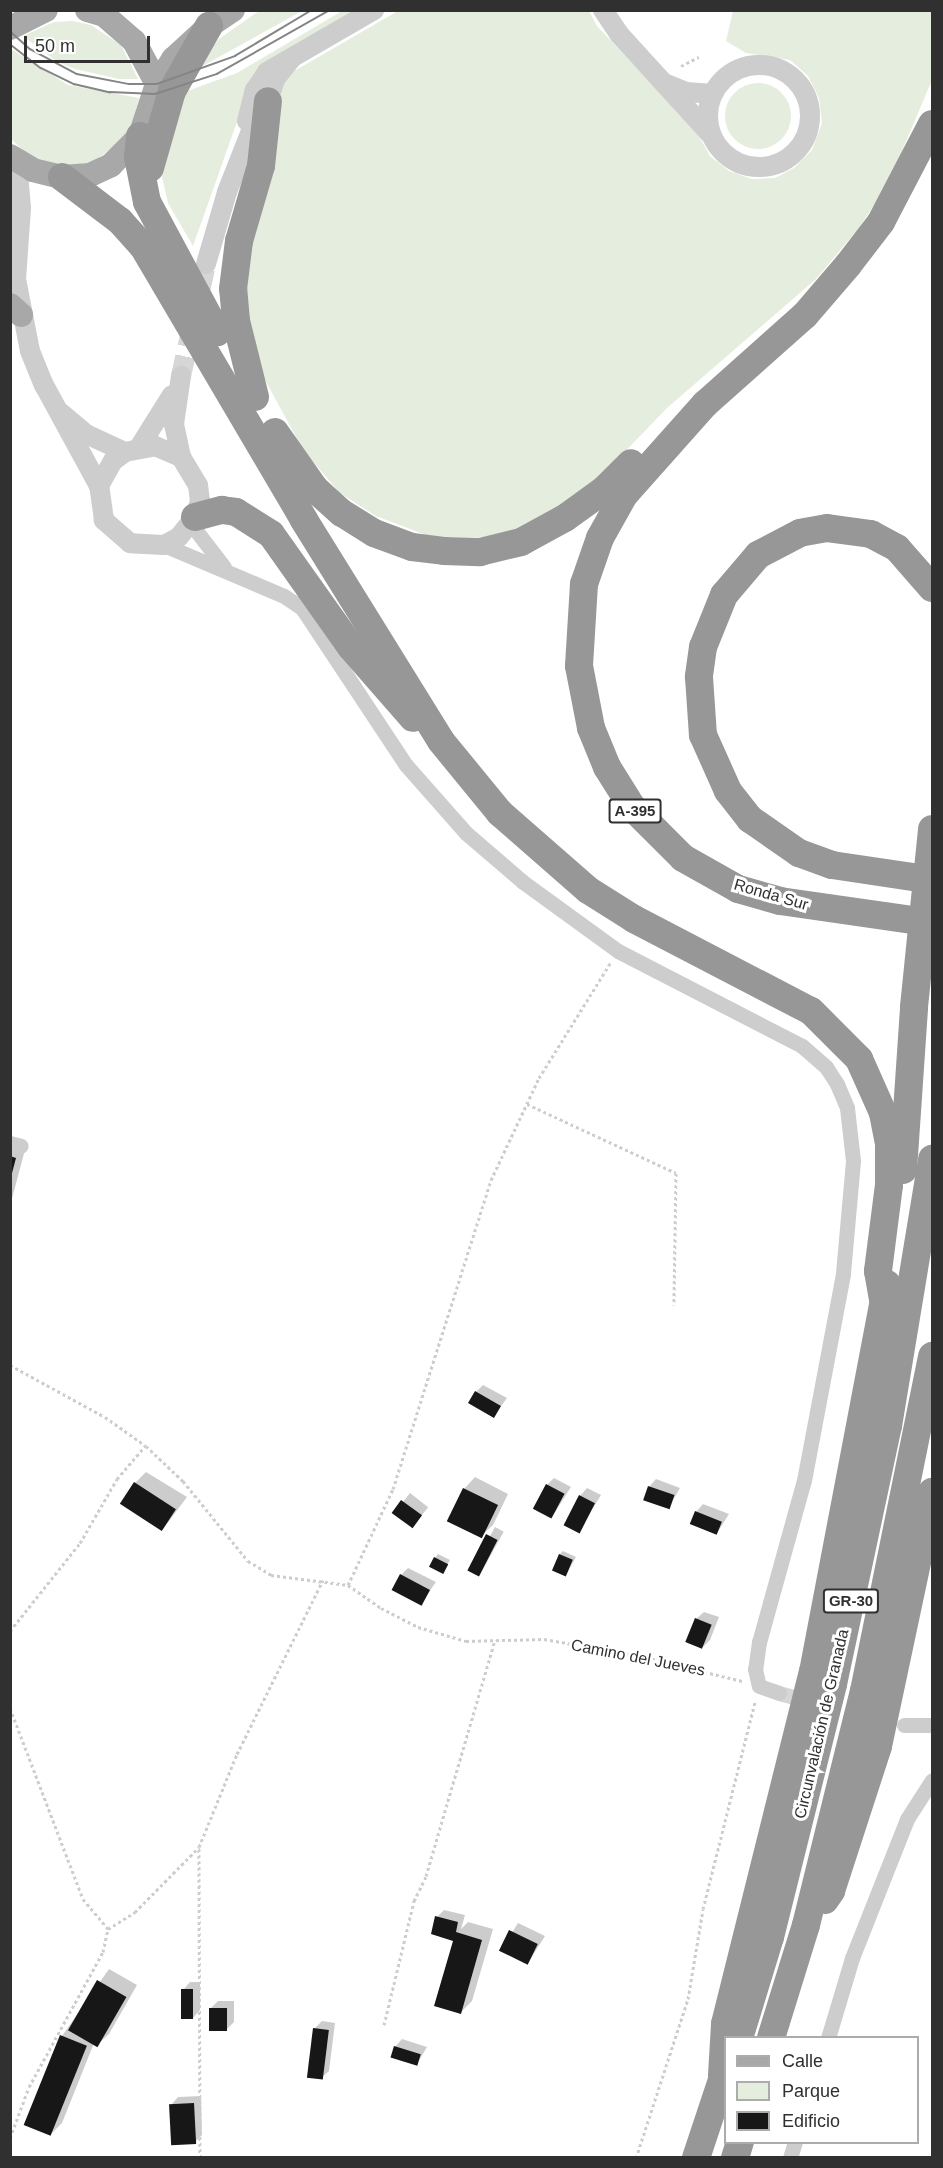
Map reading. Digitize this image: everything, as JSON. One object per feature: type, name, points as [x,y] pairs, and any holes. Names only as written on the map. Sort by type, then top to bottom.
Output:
[{"type":"highway","points":[[143,187],[172,91],[209,26]]},
{"type":"highway","points":[[255,397],[236,321],[233,289],[239,241],[261,166],[267,101]]},
{"type":"highway","points":[[56,177],[120,221],[144,248],[181,307],[207,332],[255,397],[290,459],[342,513],[374,533],[412,547],[480,552],[521,542],[565,518],[604,490],[679,421],[705,405],[805,315],[881,222],[933,124]]},
{"type":"highway","points":[[140,136],[143,187],[161,230],[196,269],[207,332],[304,520],[441,741],[500,813],[588,890],[634,919],[811,1011],[859,1059],[883,1113],[889,1145],[890,1185],[878,1271],[884,1304]]},
{"type":"highway","name":"Ronda Sur","points":[[705,405],[624,495],[600,538],[584,584],[579,666],[591,728],[607,767],[632,807],[683,858],[738,889],[780,902],[933,923]]},
{"type":"highway","points":[[193,521],[222,510],[236,512],[271,534],[389,695],[441,741]]},
{"type":"highway","points":[[933,588],[897,548],[871,534],[827,528],[800,533],[758,555],[724,595],[703,647],[699,677],[699,706],[707,745],[728,791],[750,819],[799,853],[832,865],[897,877],[933,880]]},
{"type":"highway","points":[[725,2036],[725,2024],[813,1672],[884,1304],[906,1146],[914,1007],[933,829]]},
{"type":"highway","name":"Circunvalación de Granada","points":[[739,2036],[770,1937],[833,1684],[888,1426],[933,1159]]},
{"type":"highway","name":"Circunvalación de Granada","points":[[771,2036],[806,1925],[864,1691],[933,1356]]},
{"type":"highway","points":[[806,1925],[831,1891],[878,1746],[933,1492]]},
{"type":"highway","points":[[696,2157],[724,2072]]},
{"type":"main road","points":[[95,13],[129,10]]},
{"type":"main road","points":[[14,159],[56,177],[90,175],[111,165],[140,136],[158,84],[173,59],[209,26],[233,10]]},
{"type":"main road","points":[[10,28],[36,12]]},
{"type":"main road","points":[[95,13],[134,41],[158,84]]},
{"type":"street","points":[[241,156],[250,105],[259,82],[292,58],[374,10]]},
{"type":"street","points":[[603,10],[659,80],[735,161],[768,167],[797,151],[811,120],[802,88],[775,68],[742,69],[723,81],[713,94],[709,115],[712,136]]},
{"type":"street","points":[[196,269],[259,111],[267,101],[275,79],[292,58]]},
{"type":"street","points":[[659,80],[686,92],[713,94]]},
{"type":"street","points":[[14,159],[21,208],[16,310],[44,385],[62,413],[99,486],[104,520],[115,534],[130,543],[164,544],[284,596],[302,608],[406,765],[466,833],[523,882],[618,951],[802,1046],[826,1067],[847,1108],[853,1161],[843,1274],[804,1480],[759,1642],[755,1669],[759,1686],[779,1693]]},
{"type":"street","points":[[21,208],[34,184],[56,177]]},
{"type":"street","points":[[99,486],[113,461],[132,449],[160,420],[181,376],[174,424],[181,457],[198,485],[193,521],[179,537],[164,544]]},
{"type":"street","points":[[62,413],[86,434],[132,449],[155,446],[181,457]]},
{"type":"street","points":[[193,521],[218,562],[236,576]]},
{"type":"street","points":[[904,1725],[933,1725]]},
{"type":"street","points":[[828,2036],[852,1958],[907,1819],[933,1780]]},
{"type":"path","points":[[681,66],[699,57]]},
{"type":"path","points":[[10,1365],[105,1417],[146,1446],[183,1481],[248,1561],[271,1575],[348,1585],[393,1489],[491,1180],[526,1104],[618,951]]},
{"type":"path","points":[[526,1104],[676,1173],[674,1305]]},
{"type":"path","points":[[10,1631],[80,1543],[117,1479],[146,1446]]},
{"type":"path","points":[[200,2157],[200,1846],[237,1754],[323,1580]]},
{"type":"path","name":"Camino del Jueves","points":[[348,1585],[381,1608],[418,1627],[466,1641],[544,1639],[629,1654],[759,1686]]},
{"type":"path","points":[[384,2025],[414,1901],[426,1876],[495,1640]]},
{"type":"path","points":[[636,2157],[688,1999],[703,1909],[759,1686]]},
{"type":"path","points":[[10,1708],[83,1899],[108,1929]]},
{"type":"path","points":[[10,2138],[29,2087],[103,1952],[108,1929],[135,1912],[200,1846]]},
{"type":"green space","points":[[259,11],[302,11],[199,68],[201,60],[219,39]]},
{"type":"green space","points":[[342,11],[355,11],[238,119],[193,246],[168,203],[160,168],[179,94],[237,73]]},
{"type":"green space","points":[[398,11],[589,11],[597,26],[696,131],[710,156],[729,171],[752,179],[775,178],[794,168],[812,150],[822,123],[819,98],[808,76],[790,60],[746,53],[726,41],[733,11],[932,11],[932,80],[888,184],[858,229],[816,279],[667,408],[585,493],[513,533],[468,539],[426,535],[376,516],[340,493],[303,450],[263,376],[245,322],[243,282],[282,85],[289,74]]},
{"type":"green space","points":[[73,21],[91,25],[121,45],[138,79],[119,79],[75,69],[56,61],[23,36],[54,22]]},
{"type":"green space","points":[[11,49],[68,85],[139,98],[131,127],[123,139],[96,160],[79,165],[59,165],[28,155],[11,139]]},
{"type":"green space","points":[[751,83],[765,83],[777,88],[786,97],[791,116],[789,129],[782,140],[765,149],[751,149],[739,144],[730,135],[725,123],[725,109],[730,97],[739,88]]},
{"type":"building","points":[[10,1156],[16,1158],[11,1177],[10,1177]]},
{"type":"building","points":[[475,1391],[501,1406],[494,1418],[468,1403]]},
{"type":"building","points":[[134,1482],[176,1509],[162,1531],[120,1504]]},
{"type":"building","points":[[546,1484],[565,1494],[551,1519],[533,1509]]},
{"type":"building","points":[[648,1486],[674,1495],[670,1509],[643,1500]]},
{"type":"building","points":[[463,1488],[498,1505],[482,1538],[447,1521]]},
{"type":"building","points":[[579,1495],[595,1503],[580,1533],[564,1525]]},
{"type":"building","points":[[401,1500],[422,1515],[413,1528],[392,1513]]},
{"type":"building","points":[[695,1511],[722,1522],[717,1535],[690,1524]]},
{"type":"building","points":[[486,1534],[498,1540],[479,1576],[467,1571]]},
{"type":"building","points":[[559,1554],[573,1560],[566,1576],[552,1571]]},
{"type":"building","points":[[434,1557],[448,1564],[443,1574],[429,1567]]},
{"type":"building","points":[[400,1574],[430,1590],[422,1606],[392,1590]]},
{"type":"building","points":[[695,1618],[712,1625],[702,1649],[685,1642]]},
{"type":"building","points":[[435,1916],[458,1922],[456,1932],[482,1940],[461,2014],[434,2006],[453,1941],[431,1934]]},
{"type":"building","points":[[509,1930],[538,1944],[528,1965],[499,1951]]},
{"type":"building","points":[[97,1980],[126,1997],[97,2047],[68,2030]]},
{"type":"building","points":[[181,1989],[193,1989],[193,2019],[181,2019]]},
{"type":"building","points":[[209,2008],[227,2008],[227,2031],[209,2031]]},
{"type":"building","points":[[313,2028],[329,2030],[323,2080],[307,2078]]},
{"type":"building","points":[[60,2035],[87,2046],[51,2136],[24,2125]]},
{"type":"building","points":[[394,2046],[421,2054],[417,2066],[390,2057]]},
{"type":"building","points":[[194,2103],[196,2144],[171,2145],[169,2104]]},
{"type":"tunnel","points":[[181,376],[206,264]]},
{"type":"tunnel","points":[[779,1693],[864,1715]]},
{"type":"tram line","points":[[10,31],[30,49],[77,74],[129,84],[157,84],[235,56],[312,10]]},
{"type":"tram line","points":[[10,44],[41,68],[74,84],[110,92],[155,94],[217,74],[330,10]]}]
